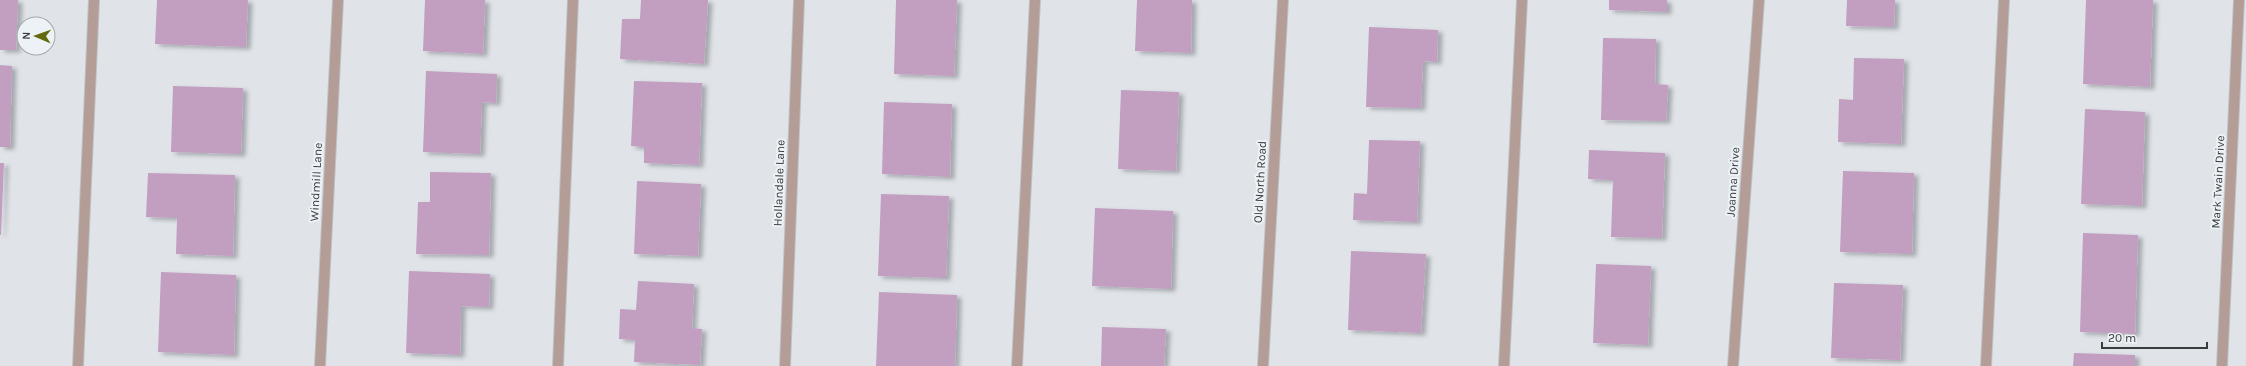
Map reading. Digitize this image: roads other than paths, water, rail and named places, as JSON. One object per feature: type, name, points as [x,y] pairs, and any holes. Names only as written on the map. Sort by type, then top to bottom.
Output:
[{"type":"street","points":[[78,366],[94,0]]},
{"type":"street","name":"Windmill Lane","points":[[320,366],[338,0]]},
{"type":"street","points":[[558,366],[573,0]]},
{"type":"street","name":"Hollandale Lane","points":[[784,366],[799,0]]},
{"type":"street","points":[[1017,366],[1036,0]]},
{"type":"street","name":"Old North Road","points":[[1263,366],[1283,0]]},
{"type":"street","points":[[1504,366],[1522,0]]},
{"type":"street","name":"Joanna Drive","points":[[1733,366],[1759,0]]},
{"type":"street","points":[[1986,366],[2004,0]]},
{"type":"street","name":"Mark Twain Drive","points":[[2222,366],[2239,0]]}]
